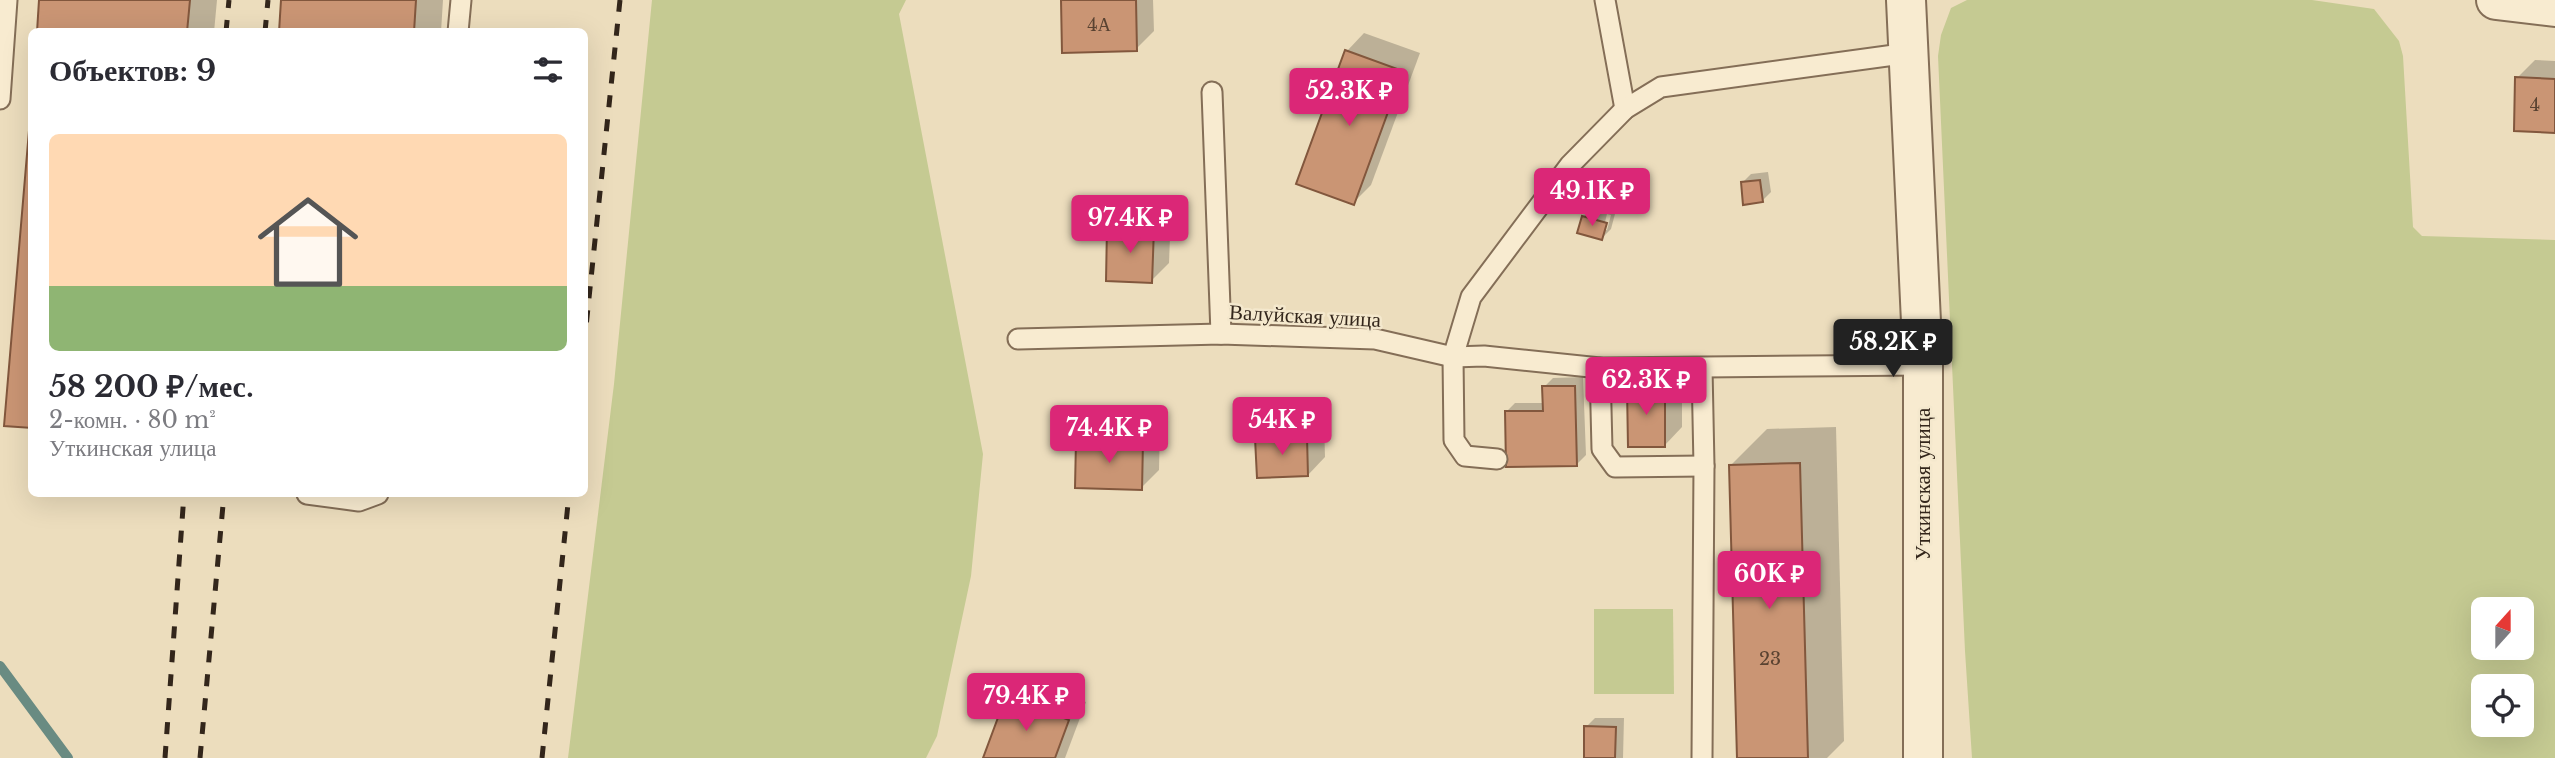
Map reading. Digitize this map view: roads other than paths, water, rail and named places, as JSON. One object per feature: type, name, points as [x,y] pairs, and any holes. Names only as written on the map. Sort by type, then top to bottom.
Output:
[{"type":"street","name":"Уткинская улица","points":[[1906,0],[1923,365],[1923,758]]},
{"type":"street","points":[[2496,0],[2555,8]]},
{"type":"lane","points":[[0,99],[7,0]]},
{"type":"lane","points":[[458,28],[461,0]]},
{"type":"lane","points":[[1605,0],[1625,108]]},
{"type":"lane","points":[[1496,459],[1465,456],[1454,440],[1453,357],[1471,297],[1570,164],[1625,108],[1661,87],[1909,53]]},
{"type":"lane","points":[[1212,92],[1221,334]]},
{"type":"lane","name":"Валуйская улица","points":[[1018,339],[1221,334],[1375,339],[1453,357],[1484,356],[1600,368],[1923,365]]},
{"type":"lane","points":[[1600,368],[1602,449],[1615,467],[1704,466]]},
{"type":"lane","points":[[1702,368],[1702,758]]},
{"type":"lane","points":[[329,497],[359,501],[370,497]]},
{"type":"waterway","points":[[0,666],[68,758]]},
{"type":"railway","points":[[226,28],[229,0]]},
{"type":"railway","points":[[265,28],[268,0]]},
{"type":"railway","points":[[588,308],[620,0]]},
{"type":"railway","points":[[165,758],[184,497]]},
{"type":"railway","points":[[200,758],[224,497]]},
{"type":"railway","points":[[542,758],[569,497]]}]
